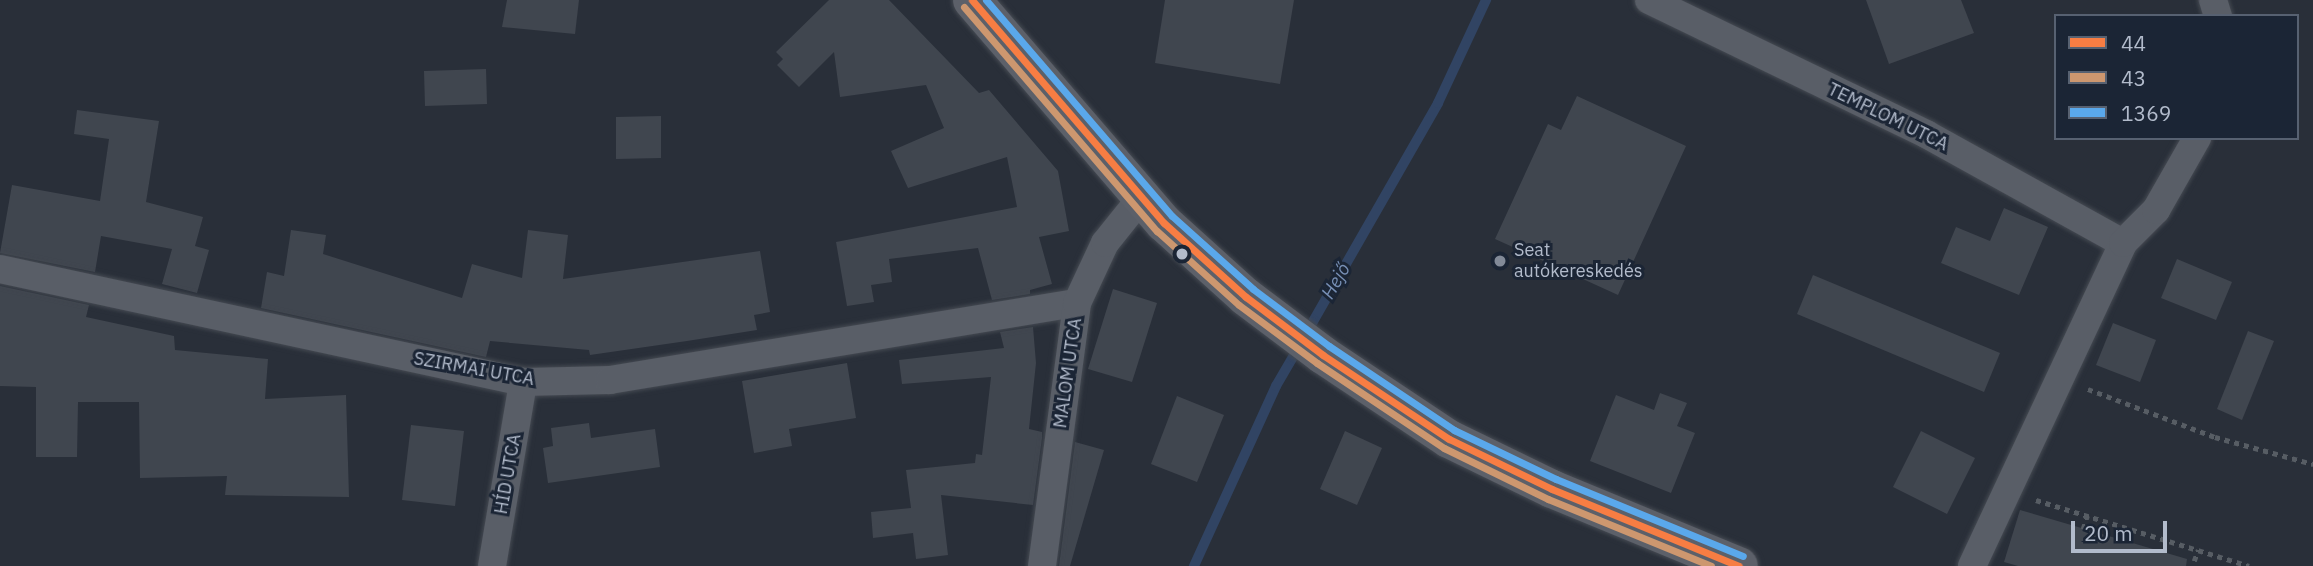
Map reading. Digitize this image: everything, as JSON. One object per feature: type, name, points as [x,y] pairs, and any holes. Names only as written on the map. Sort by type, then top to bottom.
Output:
[{"type":"main road","points":[[985,4],[1141,198],[1246,297],[1323,355],[1449,439],[1552,489],[1739,566]]},
{"type":"street","name":"TEMPLOM UTCA","points":[[1649,0],[1926,134],[2123,243]]},
{"type":"street","points":[[1972,566],[2123,243],[2156,210],[2196,140]]},
{"type":"street","name":"MALOM UTCA","points":[[1042,566],[1077,303],[1105,243],[1141,198]]},
{"type":"street","name":"SZIRMAI UTCA","points":[[0,269],[523,382],[610,380],[1077,303]]},
{"type":"street","name":"HÍD UTCA","points":[[492,566],[523,382]]},
{"type":"path","points":[[2059,379],[2215,437],[2313,464]]},
{"type":"path","points":[[2007,491],[2249,566]]},
{"type":"path","points":[[2084,529],[2087,516]]},
{"type":"path","points":[[2194,561],[2199,550]]},
{"type":"building","points":[[507,0],[579,0],[575,34],[502,27]]},
{"type":"building","points":[[829,0],[889,0],[979,93],[989,90],[1058,171],[1069,231],[1039,237],[1052,284],[1030,290],[1030,294],[992,300],[978,248],[889,259],[892,282],[871,285],[874,302],[847,306],[836,242],[1017,207],[1007,157],[908,188],[891,151],[944,128],[926,85],[840,97],[834,52],[799,87],[777,65],[783,59],[776,52]]},
{"type":"building","points":[[1165,0],[1294,0],[1280,84],[1155,63]]},
{"type":"building","points":[[1866,0],[1961,0],[1974,33],[1889,64]]},
{"type":"building","points":[[486,69],[487,104],[425,106],[424,71]]},
{"type":"building","points":[[1577,96],[1686,146],[1618,295],[1495,239],[1548,124],[1561,130]]},
{"type":"building","points":[[77,110],[159,121],[146,202],[203,217],[195,246],[209,250],[197,293],[162,284],[172,249],[101,236],[95,272],[0,253],[12,185],[100,201],[109,139],[74,134]]},
{"type":"building","points":[[661,116],[661,158],[616,159],[616,117]]},
{"type":"building","points":[[2004,208],[2048,227],[2019,295],[1941,263],[1956,227],[1990,241]]},
{"type":"building","points":[[291,230],[326,235],[323,254],[462,298],[472,264],[522,278],[528,230],[568,235],[563,279],[760,251],[770,312],[754,315],[757,330],[590,355],[589,350],[490,341],[486,357],[261,308],[267,272],[284,276]]},
{"type":"building","points":[[2177,259],[2232,282],[2216,320],[2161,298]]},
{"type":"building","points":[[1813,275],[2000,353],[1984,392],[1797,314]]},
{"type":"building","points":[[0,286],[89,305],[86,317],[174,336],[175,350],[268,359],[265,399],[346,395],[349,497],[225,495],[227,476],[140,478],[139,402],[78,402],[77,457],[36,457],[36,387],[0,386]]},
{"type":"building","points":[[1113,289],[1157,303],[1132,382],[1088,369]]},
{"type":"building","points":[[2113,323],[2156,340],[2140,382],[2096,365]]},
{"type":"building","points":[[1033,327],[1036,363],[1029,429],[1042,432],[1042,438],[1033,505],[941,495],[948,555],[916,559],[913,533],[873,538],[871,512],[911,508],[906,470],[975,463],[976,454],[982,455],[991,377],[902,384],[899,360],[1004,348],[1000,332]]},
{"type":"building","points":[[2248,331],[2274,341],[2242,420],[2217,409]]},
{"type":"building","points":[[847,363],[856,418],[789,429],[792,446],[754,453],[742,381]]},
{"type":"building","points":[[1660,393],[1687,403],[1677,426],[1695,433],[1671,493],[1590,461],[1616,395],[1654,410]]},
{"type":"building","points":[[1177,396],[1224,415],[1197,482],[1151,464]]},
{"type":"building","points":[[589,423],[591,438],[655,429],[660,467],[548,483],[543,448],[553,446],[551,428]]},
{"type":"building","points":[[411,425],[464,431],[455,506],[402,500]]},
{"type":"building","points":[[1345,431],[1382,448],[1357,505],[1320,489]]},
{"type":"building","points":[[1921,431],[1975,458],[1947,514],[1893,487]]},
{"type":"building","points":[[1075,442],[1104,450],[1070,566],[1059,566]]},
{"type":"building","points":[[2020,510],[2187,559],[2186,566],[2018,566],[2004,562]]},
{"type":"waterway","name":"Hejő","points":[[1307,332],[1438,103],[1486,0]]},
{"type":"waterway","name":"Hejő","points":[[1194,566],[1276,386],[1300,345]]},
{"type":"transit line","name":"44","points":[[972,0],[1164,223],[1246,297],[1323,355],[1449,439],[1552,489],[1739,566]]},
{"type":"transit line","name":"1369","points":[[986,0],[1172,216],[1253,289],[1329,346],[1454,430],[1556,479],[1743,556]]},
{"type":"transit line","name":"43","points":[[964,7],[1157,231],[1239,305],[1317,363],[1444,448],[1548,499],[1711,566]]},
{"type":"place","name":"Seat autókereskedés","points":[[1500,261]]}]
